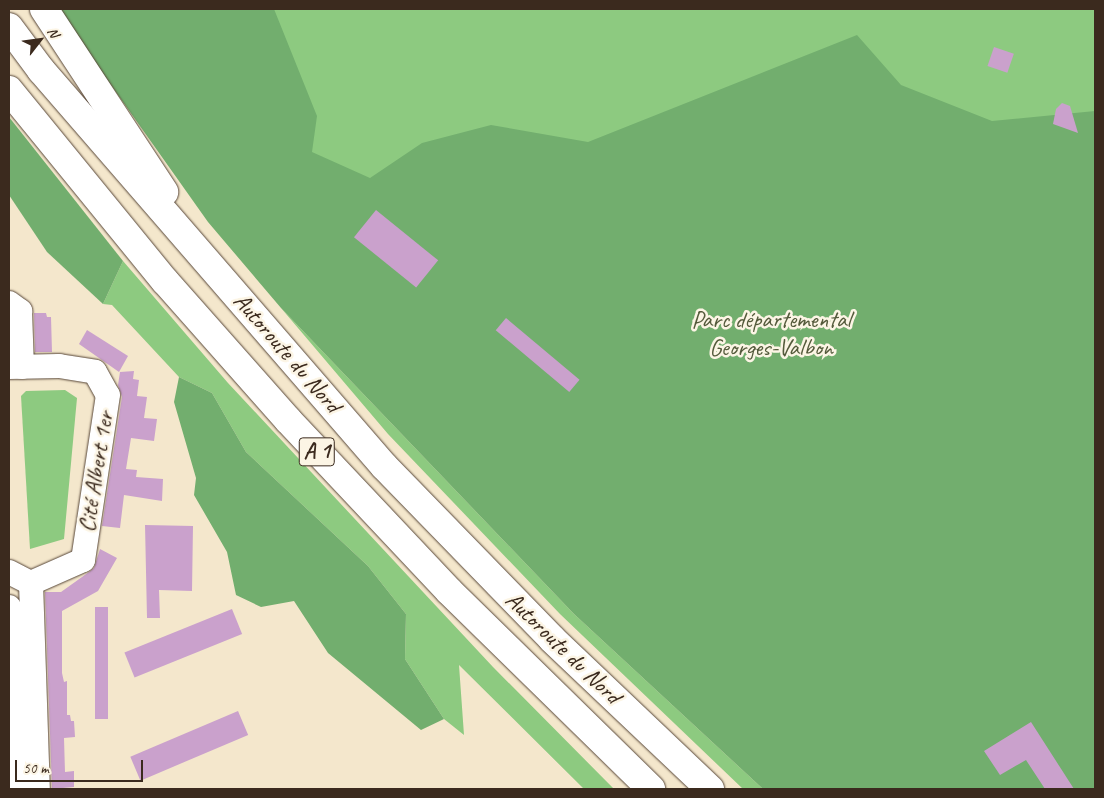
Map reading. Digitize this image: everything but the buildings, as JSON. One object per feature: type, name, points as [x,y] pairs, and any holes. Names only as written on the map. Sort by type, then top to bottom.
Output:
[{"type":"highway","points":[[44,9],[147,163],[194,246]]},
{"type":"highway","name":"Autoroute du Nord","points":[[9,27],[41,70],[384,466],[552,639],[710,789]]},
{"type":"highway","name":"Autoroute du Nord","points":[[9,90],[165,281],[301,434],[449,591],[651,789]]},
{"type":"street","name":"Cité Albert 1er","points":[[9,302],[20,311],[16,367],[59,366],[95,372],[108,395],[83,560],[30,583]]},
{"type":"street","points":[[9,572],[30,583],[38,789]]},
{"type":"street","points":[[9,607],[15,789]]},
{"type":"green space","name":"Parc départemental Georges-Valbon","points":[[57,9],[274,9],[317,116],[312,152],[370,178],[422,143],[491,125],[588,142],[857,35],[901,85],[992,121],[1095,111],[1095,789],[763,789],[574,614],[281,308],[208,222]]},
{"type":"green space","name":"Parc départemental Georges-Valbon","points":[[69,9],[1095,9],[1095,721]]},
{"type":"green space","points":[[9,117],[123,261],[103,304],[47,252],[9,195]]},
{"type":"green space","points":[[123,261],[228,383],[493,667],[614,789],[584,789],[459,665],[464,735],[444,719],[405,659],[406,614],[368,566],[246,452],[212,393],[179,377],[112,305],[103,304]]},
{"type":"green space","points":[[281,308],[574,614],[763,789],[743,789],[560,614],[388,434]]},
{"type":"green space","points":[[179,377],[212,393],[246,452],[368,566],[406,614],[405,659],[444,719],[421,730],[328,653],[294,601],[261,607],[236,595],[227,552],[194,495],[196,478],[174,402]]},
{"type":"green space","points":[[65,390],[77,398],[64,539],[30,549],[21,396],[26,391]]}]
